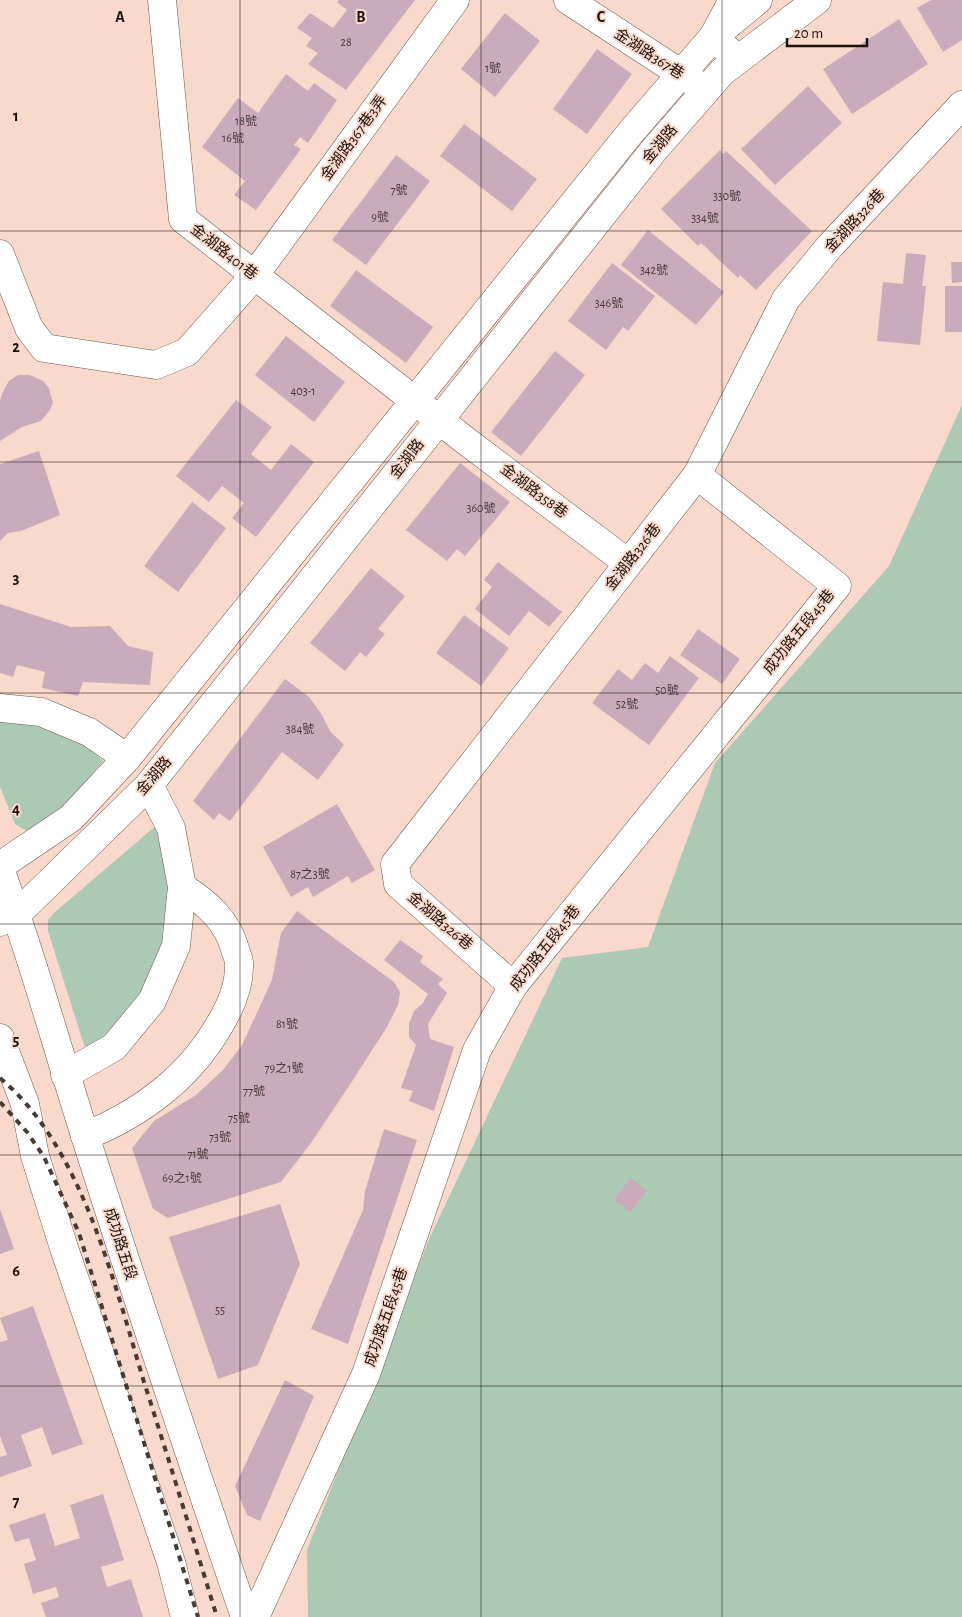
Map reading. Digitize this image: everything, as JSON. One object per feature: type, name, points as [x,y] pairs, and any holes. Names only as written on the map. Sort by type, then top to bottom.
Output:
[{"type":"main road","name":"金湖路401巷","points":[[162,0],[183,219],[439,419]]},
{"type":"main road","name":"金湖路367巷3弄","points":[[0,254],[29,328],[44,348],[156,365],[187,352],[254,276],[455,0]]},
{"type":"main road","name":"金湖路367巷","points":[[568,0],[706,90]]},
{"type":"main road","points":[[733,0],[713,37],[738,59]]},
{"type":"main road","name":"金湖路","points":[[0,867],[71,818],[127,758],[631,132],[713,37],[758,0]]},
{"type":"main road","name":"金湖路","points":[[8,918],[149,784],[654,150],[706,90],[722,72],[816,0]]},
{"type":"main road","name":"金湖路326巷","points":[[513,986],[398,884],[395,864],[697,475],[786,299],[830,246],[962,105]]},
{"type":"main road","name":"金湖路358巷","points":[[439,419],[628,563]]},
{"type":"main road","name":"成功路五段45巷","points":[[255,1617],[366,1374],[477,1050],[513,986],[836,586],[697,475]]},
{"type":"main road","points":[[0,708],[41,712],[90,732],[127,758]]},
{"type":"main road","points":[[66,1075],[114,1047],[152,1001],[176,946],[182,887],[171,828],[149,784]]},
{"type":"main road","name":"成功路五段","points":[[0,867],[8,918],[66,1075],[140,1307],[245,1617]]},
{"type":"main road","points":[[85,1136],[111,1126],[161,1093],[193,1063],[210,1042],[228,1012],[236,987],[239,963],[234,943],[216,913],[203,900],[182,887]]},
{"type":"main road","points":[[0,1038],[12,1104],[35,1156],[64,1248],[171,1562],[185,1617]]},
{"type":"green space","points":[[962,405],[962,1617],[308,1617],[307,1550],[429,1239],[562,958],[648,947],[715,763],[889,566]]},
{"type":"green space","points":[[0,719],[28,723],[55,731],[81,744],[103,761],[66,806],[30,832],[15,824],[0,787]]},
{"type":"green space","points":[[158,824],[169,859],[169,946],[119,1035],[85,1048],[48,931],[48,920]]},
{"type":"building","points":[[339,0],[415,0],[346,90],[308,64],[318,53],[306,46],[312,38],[297,28],[310,13],[333,28],[347,10],[337,2]]},
{"type":"building","points":[[931,0],[962,0],[962,40],[943,52],[917,8]]},
{"type":"building","points":[[505,13],[540,41],[495,97],[461,69]]},
{"type":"building","points":[[899,19],[928,64],[852,114],[823,69]]},
{"type":"building","points":[[597,49],[632,74],[587,134],[553,109]]},
{"type":"building","points":[[286,74],[308,91],[314,83],[337,100],[308,143],[300,137],[294,145],[301,149],[256,210],[234,195],[245,181],[202,147],[238,98],[258,113]]},
{"type":"building","points":[[808,86],[842,123],[775,185],[741,149]]},
{"type":"building","points":[[464,124],[537,179],[512,211],[440,156]]},
{"type":"building","points":[[720,150],[723,154],[726,151],[812,231],[756,290],[740,275],[738,278],[701,243],[698,246],[661,209]]},
{"type":"building","points":[[396,155],[430,181],[366,265],[332,240]]},
{"type":"building","points":[[648,230],[724,292],[696,325],[621,265]]},
{"type":"building","points":[[906,253],[926,255],[922,286],[926,286],[920,345],[877,341],[883,282],[903,284]]},
{"type":"building","points":[[951,262],[962,262],[962,282],[952,283]]},
{"type":"building","points":[[612,263],[655,296],[628,331],[623,327],[606,350],[568,321]]},
{"type":"building","points":[[356,270],[433,327],[406,363],[330,306]]},
{"type":"building","points":[[945,286],[962,286],[962,332],[945,332]]},
{"type":"building","points":[[286,336],[345,382],[314,422],[255,375]]},
{"type":"building","points":[[555,351],[585,375],[521,456],[491,432]]},
{"type":"building","points":[[18,375],[30,375],[43,381],[49,388],[53,403],[41,421],[22,427],[0,441],[0,401],[9,381]]},
{"type":"building","points":[[236,400],[272,427],[251,454],[271,470],[291,444],[314,462],[256,537],[232,518],[244,503],[222,486],[209,502],[176,476]]},
{"type":"building","points":[[39,451],[60,515],[21,531],[8,533],[0,541],[0,464]]},
{"type":"building","points":[[460,463],[510,502],[465,556],[457,549],[447,561],[406,530]]},
{"type":"building","points":[[192,502],[226,528],[178,592],[144,566]]},
{"type":"building","points":[[498,562],[562,612],[549,627],[529,611],[509,636],[475,609],[492,587],[484,580]]},
{"type":"building","points":[[371,568],[405,596],[378,629],[385,634],[366,657],[360,652],[345,671],[310,643]]},
{"type":"building","points":[[0,604],[71,627],[110,626],[128,646],[153,652],[150,685],[83,682],[78,696],[42,688],[45,672],[17,665],[13,677],[0,673]]},
{"type":"building","points":[[464,615],[509,648],[481,686],[436,653]]},
{"type":"building","points":[[698,629],[740,659],[722,684],[680,655]]},
{"type":"building","points":[[670,656],[699,678],[649,745],[592,703],[618,669],[632,680],[645,663],[658,673]]},
{"type":"building","points":[[285,679],[309,697],[322,715],[330,731],[344,745],[318,780],[282,752],[230,821],[219,813],[214,820],[193,801]]},
{"type":"building","points":[[337,804],[375,870],[352,883],[348,876],[313,897],[308,887],[291,897],[263,847]]},
{"type":"building","points":[[297,911],[394,982],[400,992],[398,1005],[387,1027],[351,1083],[311,1143],[281,1182],[168,1218],[153,1209],[132,1148],[154,1121],[196,1095],[223,1070],[242,1045],[272,980],[281,933]]},
{"type":"building","points":[[400,940],[423,956],[420,962],[443,979],[438,984],[447,993],[428,1024],[430,1039],[454,1047],[434,1111],[409,1101],[413,1091],[401,1088],[416,1045],[409,1037],[409,1024],[414,1011],[423,1003],[428,994],[384,960]]},
{"type":"building","points":[[384,1129],[417,1140],[348,1344],[311,1329],[363,1210],[365,1191]]},
{"type":"building","points":[[631,1178],[647,1191],[630,1212],[614,1200]]},
{"type":"building","points":[[280,1204],[300,1264],[258,1365],[218,1379],[169,1237]]},
{"type":"building","points":[[0,1209],[14,1249],[0,1254]]},
{"type":"building","points":[[33,1306],[83,1444],[52,1455],[42,1427],[21,1435],[32,1466],[0,1477],[0,1457],[7,1455],[0,1436],[0,1342],[8,1340],[0,1318]]},
{"type":"building","points":[[285,1380],[314,1396],[260,1521],[247,1515],[235,1486]]},
{"type":"building","points":[[103,1494],[124,1560],[101,1567],[107,1587],[131,1579],[143,1617],[46,1617],[41,1603],[59,1597],[56,1587],[33,1594],[24,1564],[36,1560],[29,1538],[15,1542],[9,1525],[45,1513],[55,1546],[80,1538],[70,1505]]},
{"type":"railway","points":[[0,1078],[28,1107],[53,1140],[74,1178],[92,1218],[107,1260],[217,1617]]},
{"type":"railway","points":[[0,1102],[27,1132],[44,1157],[79,1233],[198,1617]]}]
